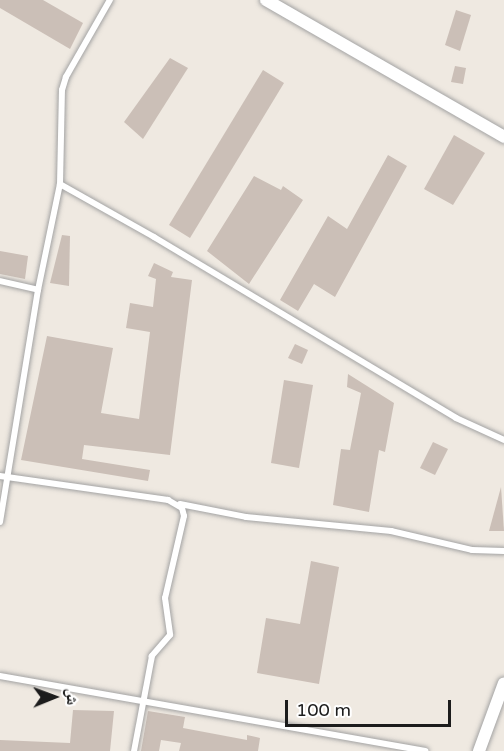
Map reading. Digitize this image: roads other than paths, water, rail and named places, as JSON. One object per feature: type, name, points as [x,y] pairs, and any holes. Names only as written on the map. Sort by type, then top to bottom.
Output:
[{"type":"street","points":[[266,0],[280,4],[504,136]]},
{"type":"street","points":[[479,751],[504,683]]},
{"type":"lane","points":[[0,522],[38,290],[60,184],[63,85],[110,0]]},
{"type":"lane","points":[[60,184],[154,237],[462,422],[504,440]]},
{"type":"lane","points":[[0,281],[38,290]]},
{"type":"lane","points":[[0,476],[180,504],[246,517],[391,531],[472,550],[504,551]]},
{"type":"lane","points":[[134,751],[152,656],[167,641],[172,628],[165,598],[184,516],[180,504]]},
{"type":"lane","points":[[0,676],[425,751]]}]
